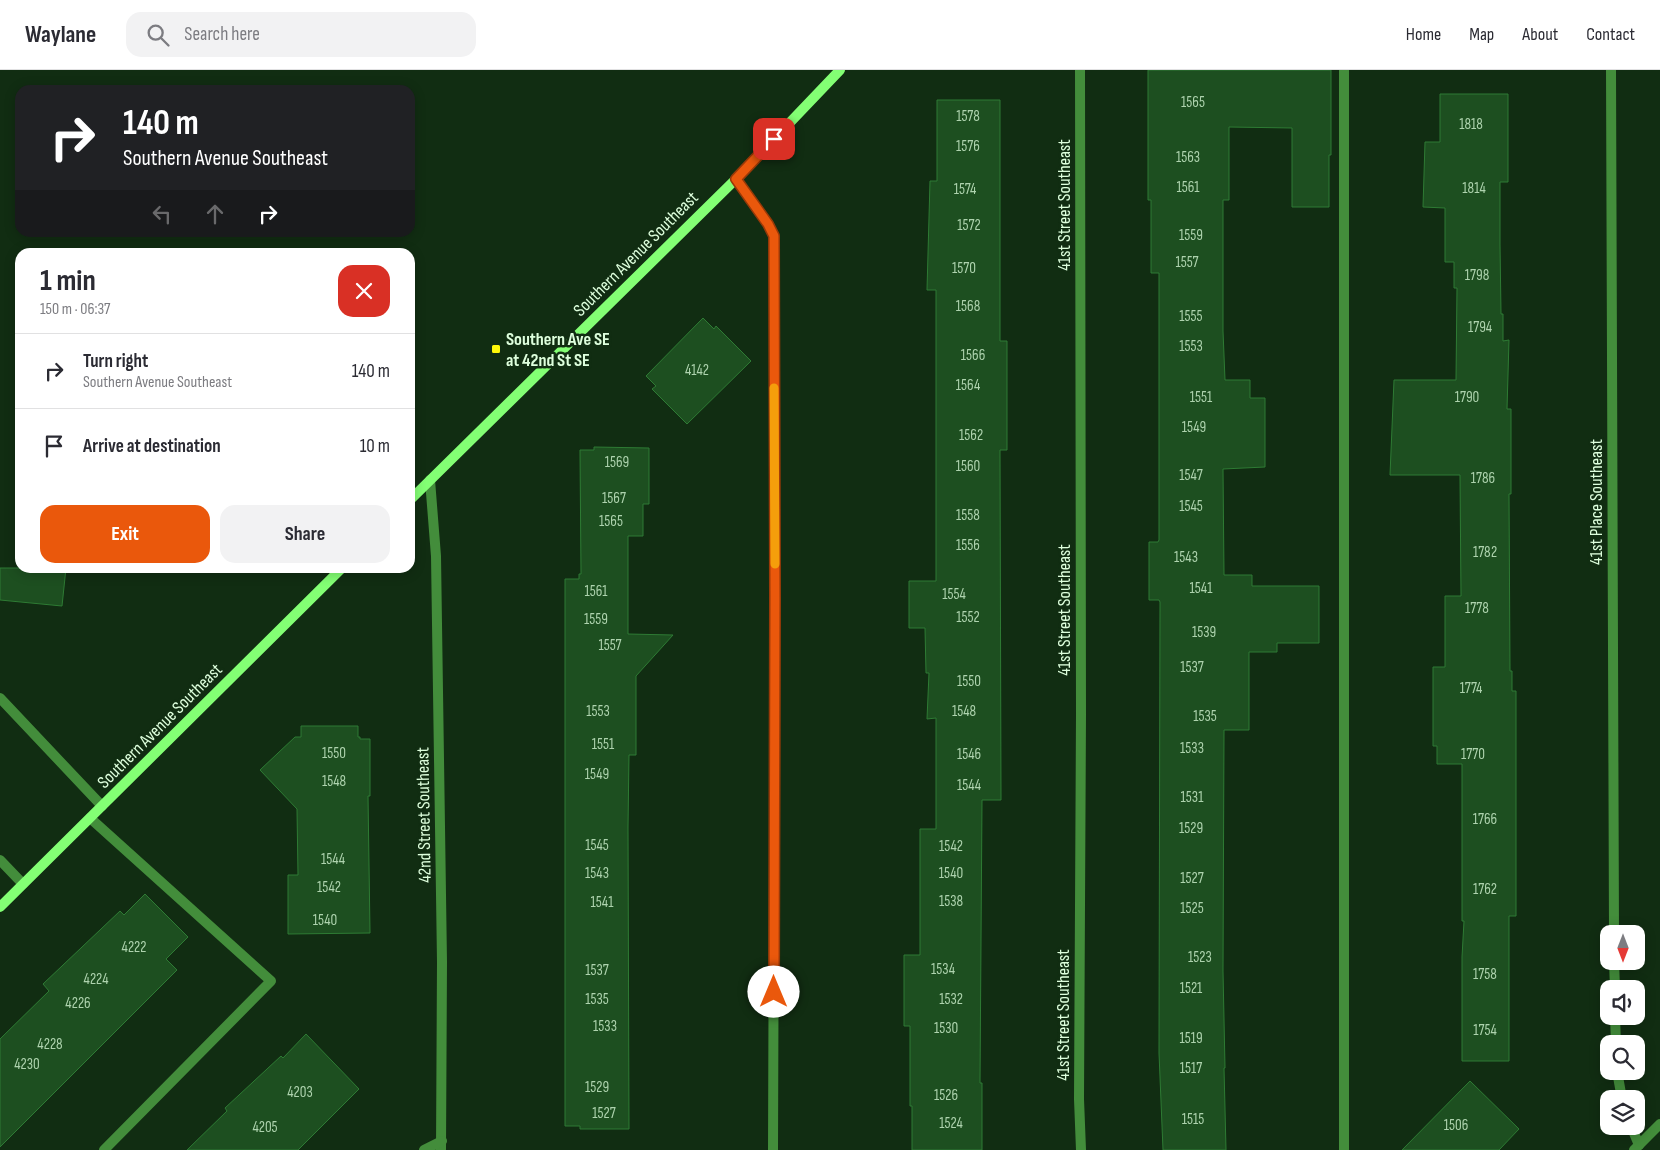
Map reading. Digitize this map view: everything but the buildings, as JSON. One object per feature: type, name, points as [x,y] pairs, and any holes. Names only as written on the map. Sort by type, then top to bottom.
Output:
[{"type":"main road","name":"Southern Avenue Southeast","points":[[415,495],[736,179],[838,71]]},
{"type":"main road","name":"Southern Avenue Southeast","points":[[0,907],[337,573]]},
{"type":"street","name":"41st Street Southeast","points":[[1080,70],[1081,714],[1079,1099],[1081,1150]]},
{"type":"street","points":[[1344,70],[1344,1150]]},
{"type":"street","name":"41st Place Southeast","points":[[1611,70],[1614,925]]},
{"type":"street","points":[[736,179],[768,224],[774,236],[773,1150]]},
{"type":"street","name":"42nd Street Southeast","points":[[430,480],[436,576],[442,962],[442,1145]]},
{"type":"street","points":[[0,698],[102,806]]},
{"type":"street","points":[[90,818],[271,981],[104,1150]]},
{"type":"street","points":[[0,860],[23,884]]},
{"type":"street","points":[[1636,1147],[1660,1124]]},
{"type":"street","points":[[424,1150],[442,1145]]},
{"type":"slow traffic","points":[[774,388],[775,564]]},
{"type":"place","name":"Southern Ave SE at 42nd St SE","points":[[496,349]]},
{"type":"route","points":[[774,139],[736,179],[768,224],[774,236],[774,992]]}]
